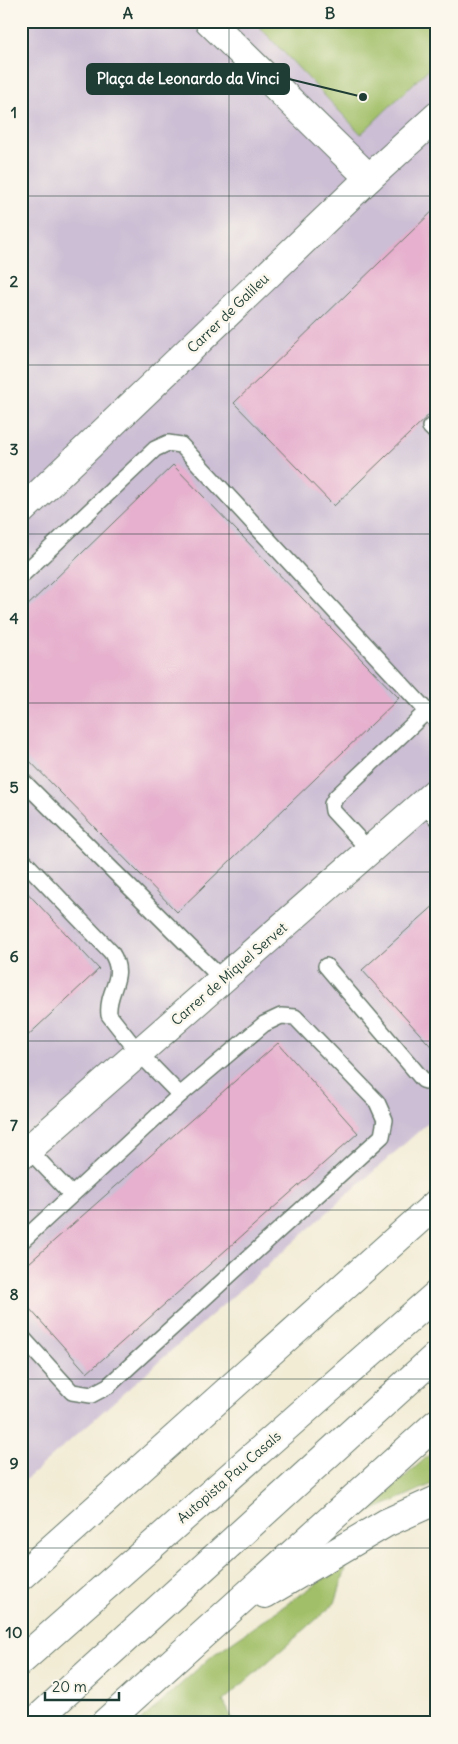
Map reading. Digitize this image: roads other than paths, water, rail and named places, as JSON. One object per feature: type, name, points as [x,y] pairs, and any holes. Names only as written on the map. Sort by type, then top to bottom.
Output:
[{"type":"main road","points":[[209,21],[369,178]]},
{"type":"main road","name":"Carrer de Galileu","points":[[21,511],[369,178],[437,116]]},
{"type":"main road","name":"Carrer de Miquel Servet","points":[[25,1153],[370,850],[432,804]]},
{"type":"main road","points":[[21,1576],[437,1203]]},
{"type":"main road","name":"Autopista Pau Casals","points":[[21,1661],[437,1294]]},
{"type":"main road","points":[[33,1723],[437,1355]]},
{"type":"main road","points":[[105,1723],[437,1423]]},
{"type":"main road","points":[[214,1624],[386,1523],[437,1500]]},
{"type":"lane","points":[[21,576],[155,448],[168,443],[180,445],[432,717],[336,797],[332,804],[333,811],[370,850]]},
{"type":"lane","points":[[21,779],[222,979]]},
{"type":"lane","points":[[21,858],[110,952],[116,961],[118,970],[117,982],[110,997],[109,1015],[139,1053],[180,1095]]},
{"type":"lane","points":[[326,966],[423,1080],[437,1084]]},
{"type":"lane","points":[[21,1242],[180,1095],[264,1024],[281,1016],[295,1017],[377,1102],[385,1120],[382,1136],[108,1386],[91,1396],[72,1392],[21,1336]]},
{"type":"lane","points":[[25,1153],[71,1194]]},
{"type":"place","name":"Plaça de Leonardo da Vinci","points":[[363,97]]}]
